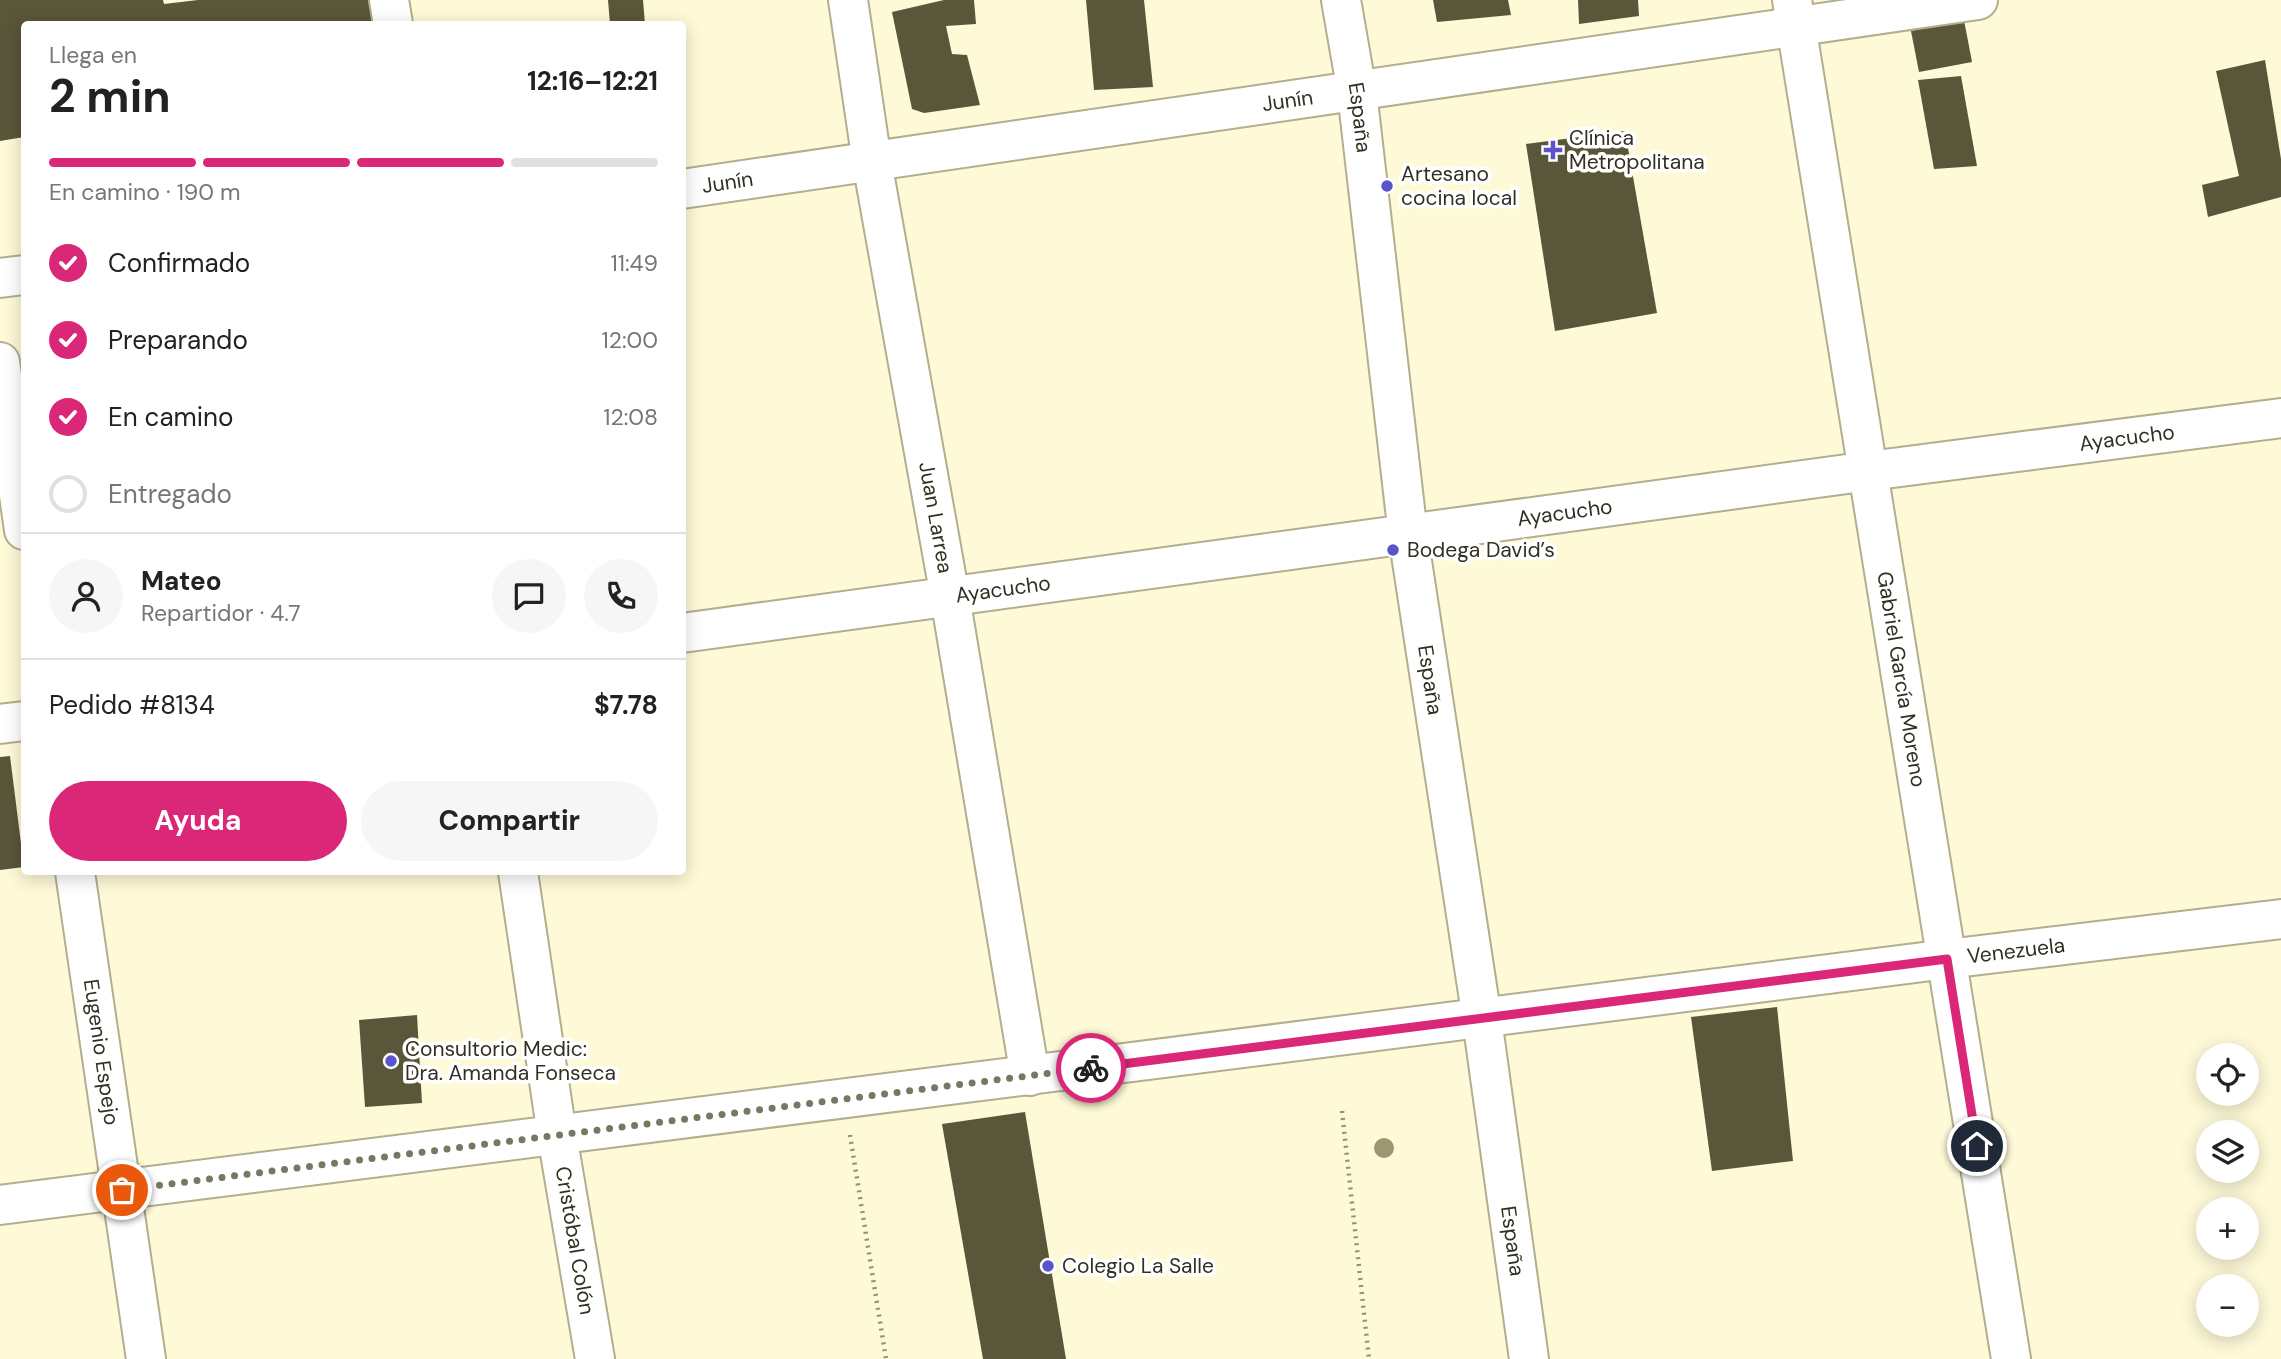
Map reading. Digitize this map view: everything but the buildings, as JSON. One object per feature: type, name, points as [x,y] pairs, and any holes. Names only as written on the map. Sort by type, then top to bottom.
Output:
[{"type":"street","points":[[389,0],[392,21]]},
{"type":"street","name":"Juan Larrea","points":[[848,0],[872,162],[950,597],[1030,1076]]},
{"type":"street","name":"España","points":[[1341,0],[1357,92],[1408,535],[1482,1019],[1529,1359]]},
{"type":"street","name":"Junín","points":[[686,188],[1357,92],[1794,12],[1978,0]]},
{"type":"street","name":"Gabriel García Moreno","points":[[1794,12],[2011,1359]]},
{"type":"street","points":[[0,278],[21,275]]},
{"type":"street","points":[[0,362],[21,509]]},
{"type":"street","name":"Ayacucho","points":[[686,632],[1869,471],[2281,418]]},
{"type":"street","points":[[0,724],[21,721]]},
{"type":"street","name":"Eugenio Espejo","points":[[75,875],[146,1359]]},
{"type":"street","name":"Cristóbal Colón","points":[[518,875],[556,1135],[595,1359]]},
{"type":"street","name":"Venezuela","points":[[0,1206],[2281,919]]},
{"type":"path","points":[[844,1099],[887,1359]]},
{"type":"path","points":[[1342,1111],[1369,1359]]},
{"type":"way so far","points":[[122,1190],[1091,1068]]},
{"type":"place","name":"Clínica Metropolitana","points":[[1553,150]]},
{"type":"place","name":"Artesano cocina local","points":[[1387,186]]},
{"type":"place","name":"Bodega David’s","points":[[1393,550]]},
{"type":"place","name":"Consultorio Medic: Dra. Amanda Fonseca","points":[[391,1061]]},
{"type":"place","name":"Colegio La Salle","points":[[1048,1266]]},
{"type":"route","points":[[1091,1068],[1947,959],[1977,1146]]}]
